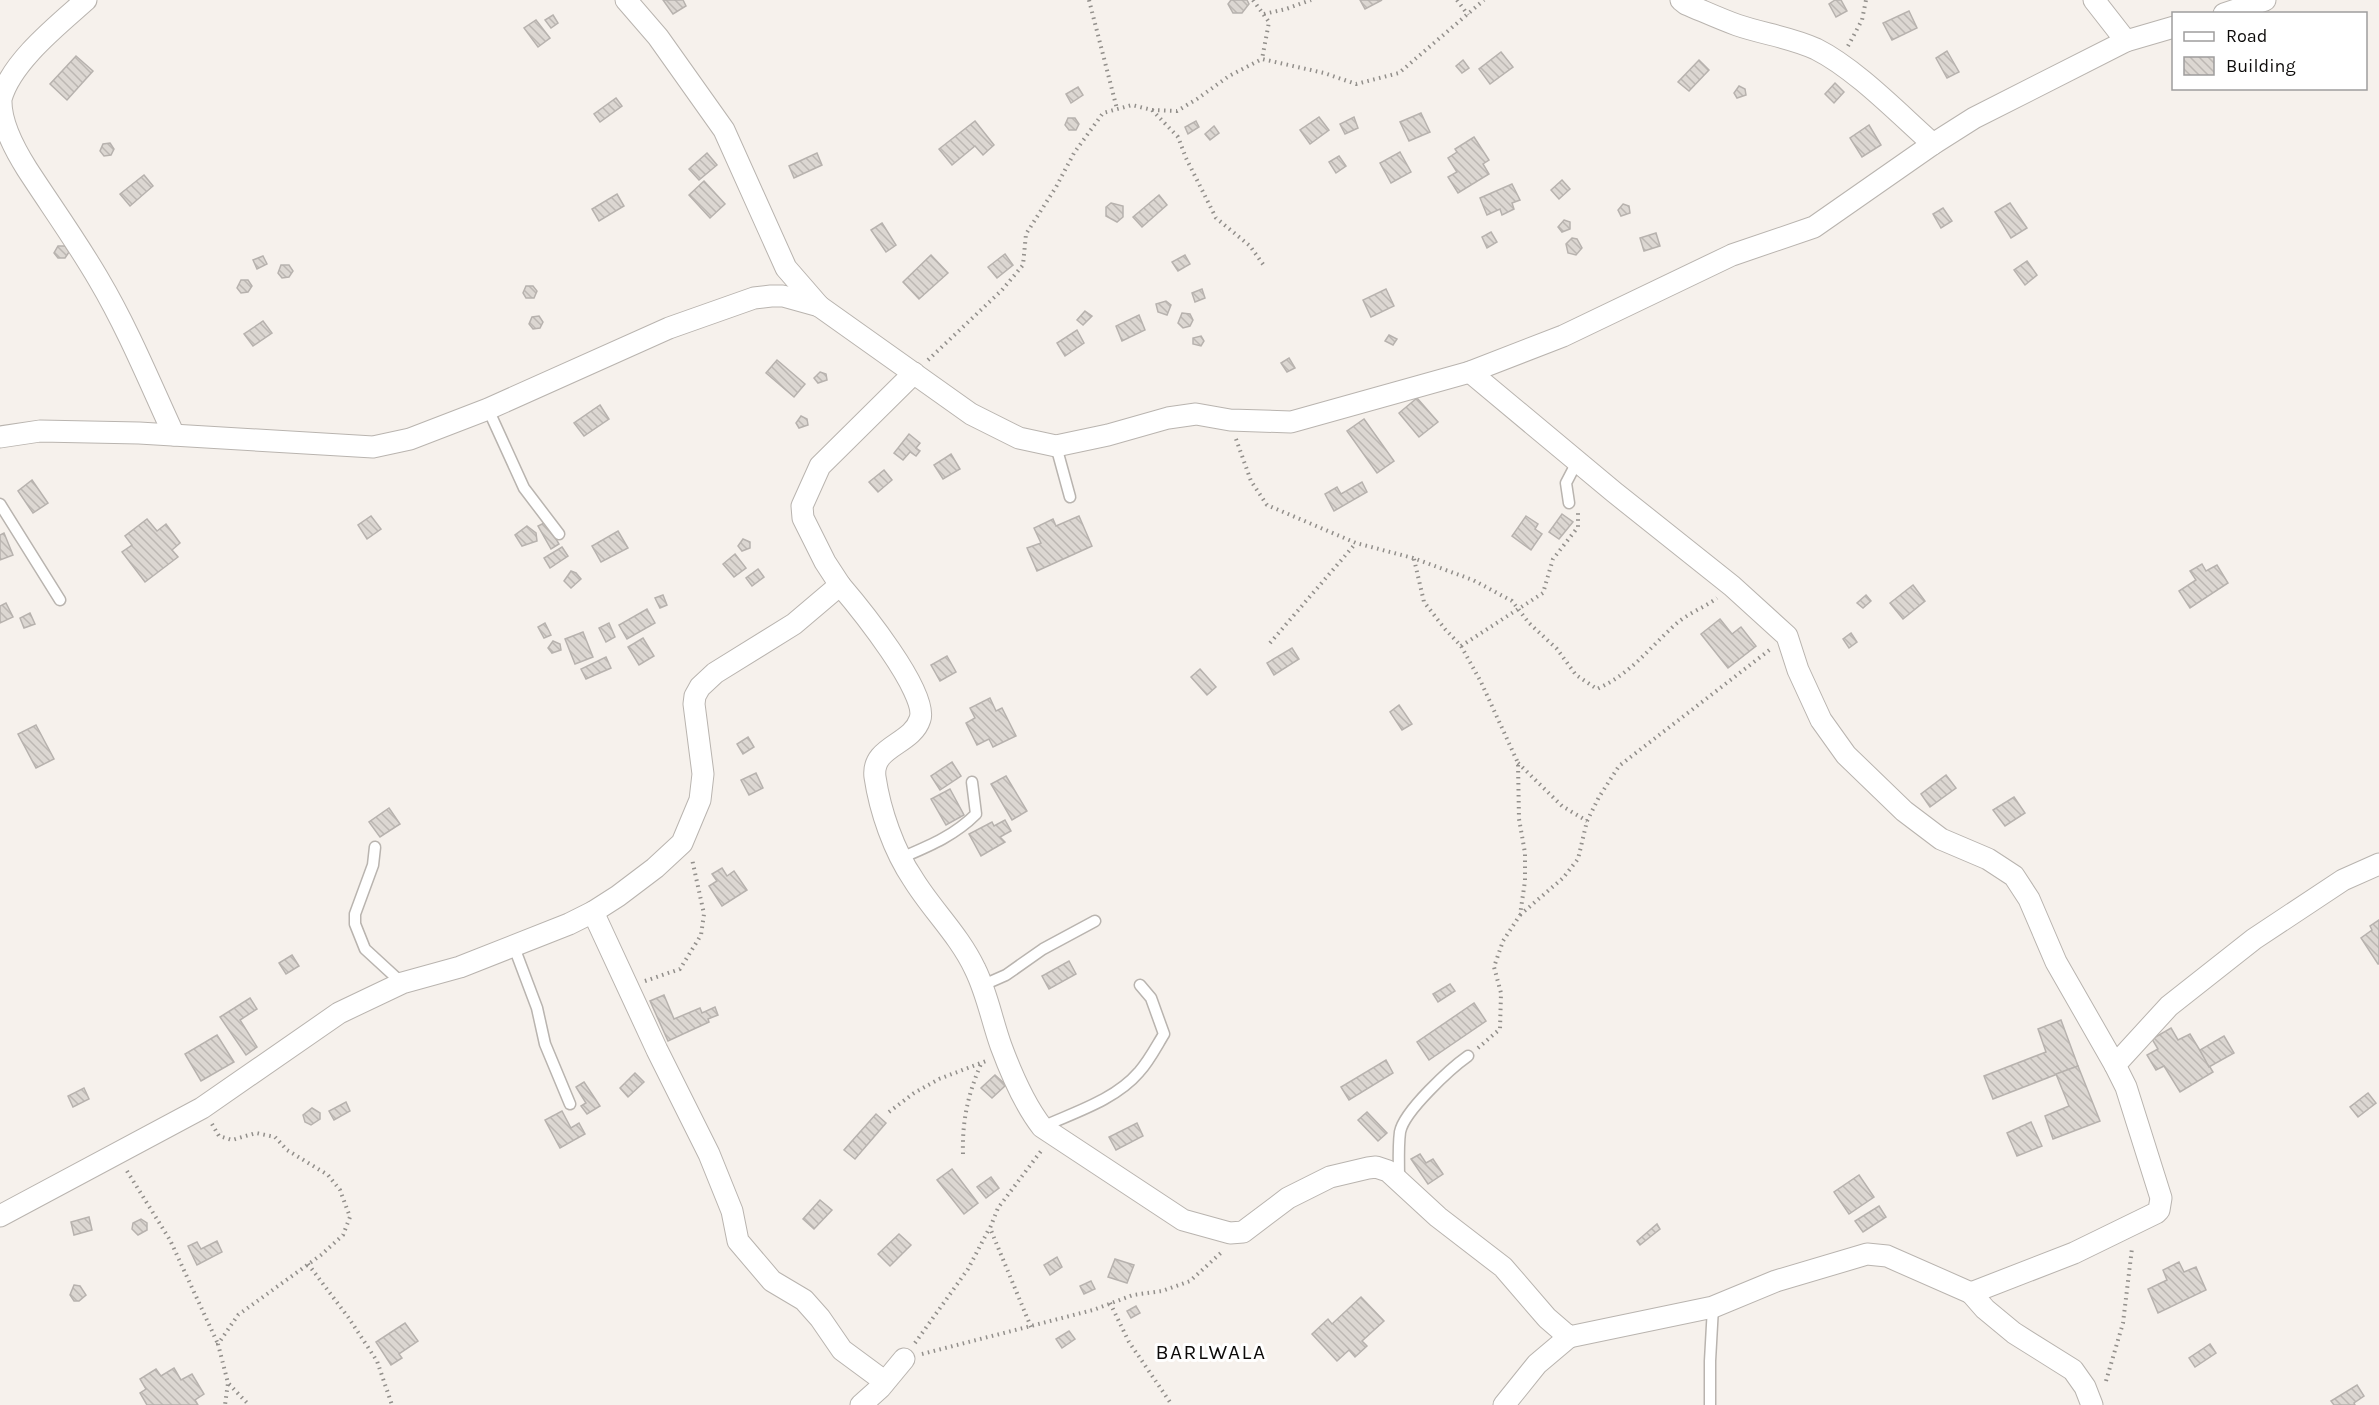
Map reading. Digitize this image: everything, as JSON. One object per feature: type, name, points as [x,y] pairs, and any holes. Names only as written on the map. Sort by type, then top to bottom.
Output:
[{"type":"street","points":[[86,0],[54,28],[16,69],[0,100],[2,123],[15,150],[99,280],[147,374],[174,435]]},
{"type":"street","points":[[626,0],[658,37],[724,130],[786,268],[819,306],[971,414],[1019,438],[1056,446],[1108,435],[1168,418],[1196,414],[1230,420],[1291,422],[1470,372],[1563,336],[1732,255],[1814,227],[1974,118],[2126,41],[2172,28]]},
{"type":"street","points":[[1681,0],[1738,25],[1794,39],[1818,50],[1884,100],[1933,144]]},
{"type":"street","points":[[2094,0],[2126,41]]},
{"type":"street","points":[[2230,12],[2265,0]]},
{"type":"street","points":[[0,437],[40,431],[174,435],[373,447],[411,440],[488,409],[669,328],[754,298],[783,296],[819,306]]},
{"type":"street","points":[[1470,372],[1732,586],[1787,636],[1798,670],[1821,720],[1846,755],[1904,810],[1941,839],[1988,859],[2014,876],[2029,899],[2067,983],[2127,1087],[2161,1198],[2159,1210],[2156,1213],[2130,1227],[2074,1253],[1971,1293]]},
{"type":"street","points":[[914,373],[820,466],[802,506],[803,518],[825,562],[840,585],[880,634],[913,690],[921,712],[920,721],[913,730],[880,756],[875,775],[880,799],[900,858],[963,945],[981,986],[1003,1051],[1030,1112],[1046,1130],[1183,1220],[1230,1233],[1243,1232],[1288,1198],[1330,1177],[1377,1167],[1388,1171],[1438,1217],[1503,1267],[1547,1318],[1569,1337]]},
{"type":"street","points":[[0,1216],[202,1108],[339,1013],[402,983],[460,967],[514,947],[593,912],[655,868],[682,843],[700,800],[703,774],[694,704],[700,687],[715,674],[794,624],[840,585]]},
{"type":"street","points":[[2115,1065],[2169,1006],[2254,939],[2343,880],[2379,864]]},
{"type":"street","points":[[593,912],[657,1050],[709,1154],[732,1211],[738,1241],[772,1281],[804,1300],[820,1318],[842,1350],[884,1381]]},
{"type":"street","points":[[1504,1405],[1537,1364],[1569,1337],[1713,1307],[1776,1281],[1867,1254],[1887,1256],[1971,1293],[1984,1309],[2014,1333],[2073,1370],[2085,1387],[2092,1405]]},
{"type":"street","points":[[861,1405],[904,1359]]},
{"type":"lane","points":[[488,409],[524,488],[559,534]]},
{"type":"lane","points":[[1056,446],[1070,496]]},
{"type":"lane","points":[[1569,503],[1566,483],[1578,460]]},
{"type":"lane","points":[[0,504],[60,600]]},
{"type":"lane","points":[[900,858],[943,840],[964,826],[976,814],[972,782]]},
{"type":"lane","points":[[375,847],[373,866],[355,914],[355,924],[365,949],[402,983]]},
{"type":"lane","points":[[981,986],[1006,975],[1043,949],[1095,921]]},
{"type":"lane","points":[[514,947],[537,1008],[545,1044],[570,1104]]},
{"type":"lane","points":[[1046,1130],[1116,1092],[1138,1073],[1152,1053],[1164,1034],[1151,998],[1140,985]]},
{"type":"lane","points":[[1399,1179],[1401,1129],[1421,1100],[1441,1078],[1468,1056]]},
{"type":"lane","points":[[1710,1405],[1713,1307]]},
{"type":"path","points":[[1089,0],[1117,109]]},
{"type":"path","points":[[1253,0],[1269,22],[1262,59]]},
{"type":"path","points":[[1264,14],[1311,0]]},
{"type":"path","points":[[1457,0],[1468,15]]},
{"type":"path","points":[[914,373],[1002,290],[1023,265],[1026,234],[1056,187],[1074,153],[1103,113],[1132,105],[1152,110],[1177,111],[1229,76],[1262,59],[1324,73],[1356,84],[1399,73],[1484,0]]},
{"type":"path","points":[[1838,63],[1862,20],[1866,0]]},
{"type":"path","points":[[1152,110],[1178,137],[1216,218],[1250,246],[1265,267]]},
{"type":"path","points":[[1230,420],[1251,481],[1267,505],[1356,543],[1413,558],[1473,580],[1512,601],[1529,623],[1557,649],[1576,675],[1597,689],[1615,681],[1633,668],[1678,622],[1712,602],[1732,586]]},
{"type":"path","points":[[1461,646],[1543,593],[1553,559],[1578,527],[1579,514],[1569,503]]},
{"type":"path","points":[[1270,643],[1356,543]]},
{"type":"path","points":[[1413,558],[1424,602],[1461,646],[1481,682],[1518,763],[1562,806],[1587,820]]},
{"type":"path","points":[[1468,1056],[1500,1029],[1501,993],[1494,968],[1503,941],[1520,915],[1563,879],[1578,859],[1587,820],[1619,766],[1787,636]]},
{"type":"path","points":[[1518,763],[1519,819],[1525,853],[1525,881],[1520,915]]},
{"type":"path","points":[[626,983],[644,982],[680,969],[701,935],[704,914],[692,860],[682,843]]},
{"type":"path","points":[[889,1112],[914,1093],[939,1079],[981,1063],[1003,1051]]},
{"type":"path","points":[[963,1154],[962,1129],[966,1108],[970,1088],[981,1063]]},
{"type":"path","points":[[202,1108],[219,1136],[232,1140],[256,1133],[275,1137],[287,1150],[328,1175],[340,1190],[350,1217],[343,1235],[308,1264],[238,1315],[218,1344]]},
{"type":"path","points":[[904,1359],[968,1269],[998,1208],[1035,1160],[1046,1130]]},
{"type":"path","points":[[117,1152],[170,1240],[218,1344],[228,1383],[225,1405]]},
{"type":"path","points":[[2105,1384],[2123,1323],[2133,1254],[2130,1227]]},
{"type":"path","points":[[990,1228],[1031,1327]]},
{"type":"path","points":[[904,1359],[1094,1310],[1133,1295],[1162,1291],[1190,1281],[1243,1232]]},
{"type":"path","points":[[308,1264],[348,1317],[377,1361],[392,1405]]},
{"type":"path","points":[[1110,1302],[1128,1342],[1172,1405]]},
{"type":"path","points":[[228,1383],[249,1405]]},
{"type":"building","points":[[663,0],[683,0],[686,6],[673,14]]},
{"type":"building","points":[[1231,0],[1247,0],[1249,4],[1242,13],[1233,13],[1228,4]]},
{"type":"building","points":[[1360,0],[1382,0],[1365,9]]},
{"type":"building","points":[[1835,0],[1841,0],[1847,11],[1836,17],[1829,4]]},
{"type":"building","points":[[1909,11],[1917,28],[1892,40],[1883,23]]},
{"type":"building","points":[[553,15],[558,23],[551,28],[545,20]]},
{"type":"building","points":[[536,20],[550,38],[538,47],[524,28]]},
{"type":"building","points":[[1947,51],[1959,72],[1947,78],[1936,58]]},
{"type":"building","points":[[1501,52],[1513,67],[1490,84],[1479,69]]},
{"type":"building","points":[[76,56],[93,71],[67,100],[50,84]]},
{"type":"building","points":[[1463,60],[1469,68],[1462,73],[1456,66]]},
{"type":"building","points":[[1699,60],[1709,70],[1689,91],[1678,82]]},
{"type":"building","points":[[1835,83],[1844,92],[1834,103],[1825,94]]},
{"type":"building","points":[[1739,86],[1745,89],[1746,95],[1737,98],[1734,93]]},
{"type":"building","points":[[1078,87],[1083,95],[1071,103],[1066,94]]},
{"type":"building","points":[[616,98],[622,106],[600,122],[594,114]]},
{"type":"building","points":[[1421,113],[1430,132],[1409,141],[1400,122]]},
{"type":"building","points":[[1319,117],[1329,130],[1310,144],[1300,130]]},
{"type":"building","points":[[1354,117],[1358,128],[1345,134],[1340,124]]},
{"type":"building","points":[[1068,118],[1075,118],[1079,124],[1076,130],[1069,130],[1065,125]]},
{"type":"building","points":[[975,121],[994,145],[983,155],[975,146],[952,165],[939,149]]},
{"type":"building","points":[[1196,121],[1199,127],[1188,134],[1185,127]]},
{"type":"building","points":[[1869,125],[1881,145],[1862,157],[1850,138]]},
{"type":"building","points":[[1214,126],[1219,133],[1210,140],[1205,134]]},
{"type":"building","points":[[1474,137],[1489,160],[1483,164],[1489,174],[1458,193],[1448,177],[1457,172],[1448,158],[1457,152],[1455,149]]},
{"type":"building","points":[[110,143],[114,149],[111,155],[104,156],[100,151],[103,144]]},
{"type":"building","points":[[1400,152],[1411,172],[1391,183],[1380,163]]},
{"type":"building","points":[[707,153],[717,165],[699,180],[689,169]]},
{"type":"building","points":[[817,153],[822,165],[794,178],[789,166]]},
{"type":"building","points":[[1339,156],[1346,166],[1336,173],[1329,162]]},
{"type":"building","points":[[144,175],[153,186],[130,206],[120,194]]},
{"type":"building","points":[[1562,180],[1570,189],[1559,199],[1551,190]]},
{"type":"building","points":[[704,181],[725,204],[710,218],[689,195]]},
{"type":"building","points":[[1512,184],[1520,200],[1512,203],[1514,209],[1502,215],[1500,209],[1487,215],[1480,198]]},
{"type":"building","points":[[617,194],[624,206],[599,221],[592,209]]},
{"type":"building","points":[[1159,195],[1167,205],[1142,227],[1133,217]]},
{"type":"building","points":[[1111,203],[1123,206],[1123,217],[1117,222],[1106,216],[1106,207]]},
{"type":"building","points":[[2010,203],[2027,228],[2011,238],[1995,212]]},
{"type":"building","points":[[1623,204],[1629,206],[1630,213],[1621,216],[1618,210]]},
{"type":"building","points":[[1943,208],[1952,221],[1941,228],[1933,214]]},
{"type":"building","points":[[1564,220],[1570,222],[1570,229],[1562,232],[1558,227]]},
{"type":"building","points":[[882,223],[896,245],[886,252],[871,230]]},
{"type":"building","points":[[1491,232],[1497,242],[1487,248],[1482,237]]},
{"type":"building","points":[[1656,233],[1660,246],[1644,251],[1640,238]]},
{"type":"building","points":[[1572,238],[1577,239],[1582,248],[1576,255],[1568,253],[1566,244]]},
{"type":"building","points":[[58,246],[65,246],[69,252],[65,258],[58,258],[54,253]]},
{"type":"building","points":[[1005,254],[1013,265],[997,278],[988,267]]},
{"type":"building","points":[[931,255],[948,273],[919,299],[903,282]]},
{"type":"building","points":[[1185,255],[1190,264],[1178,271],[1172,262]]},
{"type":"building","points":[[263,256],[267,264],[257,269],[253,260]]},
{"type":"building","points":[[2027,261],[2037,275],[2025,285],[2014,270]]},
{"type":"building","points":[[281,265],[289,265],[293,271],[289,277],[282,278],[278,273]]},
{"type":"building","points":[[241,280],[248,280],[252,286],[248,292],[241,293],[237,288]]},
{"type":"building","points":[[526,286],[533,286],[537,291],[534,298],[526,298],[523,293]]},
{"type":"building","points":[[1202,289],[1205,298],[1195,302],[1192,293]]},
{"type":"building","points":[[1386,289],[1394,306],[1371,317],[1363,300]]},
{"type":"building","points":[[1166,301],[1171,305],[1167,315],[1158,312],[1156,304]]},
{"type":"building","points":[[1085,311],[1092,316],[1083,325],[1077,320]]},
{"type":"building","points":[[1182,313],[1190,314],[1193,320],[1190,326],[1183,328],[1178,323]]},
{"type":"building","points":[[1139,315],[1145,330],[1122,341],[1116,326]]},
{"type":"building","points":[[539,316],[543,322],[540,328],[533,329],[529,324],[532,317]]},
{"type":"building","points":[[263,321],[272,333],[253,346],[244,334]]},
{"type":"building","points":[[1077,330],[1084,343],[1065,356],[1057,343]]},
{"type":"building","points":[[1389,335],[1397,339],[1393,345],[1385,341]]},
{"type":"building","points":[[1201,336],[1204,341],[1201,346],[1193,344],[1193,338]]},
{"type":"building","points":[[1289,358],[1295,368],[1287,372],[1281,363]]},
{"type":"building","points":[[777,360],[805,384],[794,397],[766,373]]},
{"type":"building","points":[[820,372],[826,374],[827,380],[818,383],[814,378]]},
{"type":"building","points":[[1417,398],[1438,422],[1419,437],[1399,413]]},
{"type":"building","points":[[600,405],[609,419],[584,436],[574,423]]},
{"type":"building","points":[[801,416],[807,419],[808,425],[799,428],[796,423]]},
{"type":"building","points":[[1364,419],[1394,461],[1377,473],[1347,431]]},
{"type":"building","points":[[909,434],[920,443],[916,448],[920,451],[916,456],[910,452],[903,460],[894,453]]},
{"type":"building","points":[[951,454],[960,469],[943,479],[934,465]]},
{"type":"building","points":[[884,470],[892,480],[878,492],[869,482]]},
{"type":"building","points":[[32,480],[48,503],[33,513],[18,491]]},
{"type":"building","points":[[1362,482],[1367,492],[1334,511],[1325,494],[1337,487],[1341,494]]},
{"type":"building","points":[[1562,514],[1573,522],[1559,539],[1549,532]]},
{"type":"building","points":[[371,516],[381,529],[367,539],[358,525]]},
{"type":"building","points":[[1079,516],[1092,546],[1037,571],[1027,548],[1041,543],[1034,528],[1053,519],[1056,526]]},
{"type":"building","points":[[1526,516],[1538,524],[1535,529],[1542,534],[1531,550],[1512,536]]},
{"type":"building","points":[[147,519],[157,531],[166,524],[180,543],[172,550],[178,557],[145,582],[122,552],[132,545],[125,536]]},
{"type":"building","points":[[546,522],[559,544],[551,549],[538,526]]},
{"type":"building","points":[[527,526],[536,533],[537,541],[522,546],[515,535]]},
{"type":"building","points":[[618,531],[628,548],[601,562],[592,546]]},
{"type":"building","points":[[4,533],[13,555],[0,560],[0,535]]},
{"type":"building","points":[[743,539],[750,542],[750,548],[742,551],[738,546]]},
{"type":"building","points":[[562,547],[568,556],[550,568],[544,558]]},
{"type":"building","points":[[735,554],[746,568],[734,577],[723,564]]},
{"type":"building","points":[[2202,564],[2206,571],[2217,565],[2228,583],[2190,608],[2179,591],[2196,580],[2190,571]]},
{"type":"building","points":[[758,569],[764,577],[752,586],[746,578]]},
{"type":"building","points":[[571,571],[581,579],[571,588],[564,581]]},
{"type":"building","points":[[1913,585],[1925,601],[1903,619],[1890,603]]},
{"type":"building","points":[[663,595],[667,605],[660,608],[655,598]]},
{"type":"building","points":[[1866,595],[1871,601],[1863,608],[1857,603]]},
{"type":"building","points":[[6,603],[13,617],[0,623],[0,606]]},
{"type":"building","points":[[647,609],[655,623],[627,639],[619,625]]},
{"type":"building","points":[[30,613],[35,624],[24,628],[20,618]]},
{"type":"building","points":[[1720,619],[1732,634],[1741,627],[1756,646],[1728,668],[1701,634]]},
{"type":"building","points":[[545,623],[551,635],[544,638],[538,627]]},
{"type":"building","points":[[609,623],[615,637],[606,642],[599,628]]},
{"type":"building","points":[[583,632],[593,657],[575,664],[565,639]]},
{"type":"building","points":[[1851,633],[1857,642],[1849,648],[1843,639]]},
{"type":"building","points":[[643,638],[654,656],[639,665],[628,647]]},
{"type":"building","points":[[553,641],[560,644],[561,650],[552,653],[548,648]]},
{"type":"building","points":[[1292,648],[1299,659],[1274,675],[1267,663]]},
{"type":"building","points":[[947,656],[956,672],[940,681],[931,665]]},
{"type":"building","points":[[606,657],[611,668],[586,679],[581,669]]},
{"type":"building","points":[[1200,669],[1216,687],[1207,695],[1191,677]]},
{"type":"building","points":[[990,698],[996,711],[1002,708],[1016,736],[993,747],[989,739],[977,745],[966,723],[975,718],[970,708]]},
{"type":"building","points":[[1399,705],[1412,724],[1402,730],[1390,712]]},
{"type":"building","points":[[36,725],[54,759],[36,768],[18,734]]},
{"type":"building","points":[[748,737],[754,747],[743,754],[737,744]]},
{"type":"building","points":[[952,762],[961,776],[940,790],[931,776]]},
{"type":"building","points":[[756,773],[763,788],[749,795],[741,780]]},
{"type":"building","points":[[1946,775],[1956,788],[1930,807],[1921,794]]},
{"type":"building","points":[[1006,776],[1027,811],[1012,820],[991,784]]},
{"type":"building","points":[[950,789],[964,815],[946,825],[931,799]]},
{"type":"building","points":[[2014,797],[2025,813],[2005,826],[1993,810]]},
{"type":"building","points":[[389,808],[400,824],[380,837],[369,822]]},
{"type":"building","points":[[1005,820],[1011,831],[1000,837],[1005,842],[981,856],[969,834],[992,822],[994,826]]},
{"type":"building","points":[[722,868],[727,876],[734,871],[747,890],[722,906],[709,886],[717,881],[712,874]]},
{"type":"building","points":[[2379,920],[2378,964],[2361,938],[2372,930],[2370,926]]},
{"type":"building","points":[[292,955],[299,966],[286,974],[279,963]]},
{"type":"building","points":[[1069,961],[1076,974],[1049,989],[1042,976]]},
{"type":"building","points":[[1450,984],[1455,991],[1438,1002],[1433,994]]},
{"type":"building","points":[[664,995],[674,1019],[700,1008],[702,1013],[715,1007],[718,1015],[708,1019],[709,1022],[668,1041],[650,1001]]},
{"type":"building","points":[[250,998],[257,1009],[240,1020],[257,1047],[246,1055],[220,1017]]},
{"type":"building","points":[[1474,1003],[1486,1021],[1429,1060],[1417,1042]]},
{"type":"building","points":[[2061,1020],[2078,1066],[1993,1099],[1984,1076],[2046,1052],[2038,1029]]},
{"type":"building","points":[[2171,1028],[2178,1040],[2190,1034],[2213,1072],[2180,1092],[2164,1066],[2156,1070],[2147,1055],[2158,1049],[2152,1039]]},
{"type":"building","points":[[217,1035],[234,1062],[201,1081],[185,1054]]},
{"type":"building","points":[[2224,1036],[2234,1053],[2209,1067],[2200,1050]]},
{"type":"building","points":[[1386,1060],[1393,1073],[1349,1100],[1341,1087]]},
{"type":"building","points":[[2078,1066],[2100,1121],[2053,1139],[2045,1116],[2069,1106],[2056,1074]]},
{"type":"building","points":[[635,1073],[644,1082],[628,1097],[620,1088]]},
{"type":"building","points":[[995,1075],[1006,1085],[992,1098],[981,1088]]},
{"type":"building","points":[[584,1082],[600,1106],[587,1114],[581,1106],[586,1103],[576,1087]]},
{"type":"building","points":[[84,1088],[89,1099],[73,1107],[68,1096]]},
{"type":"building","points":[[2368,1093],[2376,1103],[2358,1117],[2350,1107]]},
{"type":"building","points":[[346,1102],[350,1111],[334,1120],[329,1111]]},
{"type":"building","points":[[312,1108],[320,1113],[320,1119],[311,1125],[305,1122],[303,1115]]},
{"type":"building","points":[[562,1111],[571,1128],[579,1123],[585,1134],[560,1148],[545,1120]]},
{"type":"building","points":[[1367,1112],[1387,1133],[1378,1141],[1358,1120]]},
{"type":"building","points":[[876,1114],[886,1123],[855,1159],[844,1150]]},
{"type":"building","points":[[2031,1122],[2042,1146],[2017,1156],[2007,1133]]},
{"type":"building","points":[[1137,1123],[1143,1136],[1116,1150],[1109,1137]]},
{"type":"building","points":[[1420,1154],[1426,1163],[1433,1159],[1443,1174],[1428,1184],[1411,1159]]},
{"type":"building","points":[[952,1169],[978,1203],[964,1214],[937,1180]]},
{"type":"building","points":[[1859,1175],[1874,1197],[1849,1214],[1834,1192]]},
{"type":"building","points":[[991,1177],[999,1188],[986,1198],[977,1187]]},
{"type":"building","points":[[820,1200],[832,1210],[814,1229],[803,1219]]},
{"type":"building","points":[[1879,1206],[1886,1217],[1863,1232],[1855,1221]]},
{"type":"building","points":[[89,1217],[92,1230],[74,1235],[71,1222]]},
{"type":"building","points":[[141,1219],[147,1223],[147,1230],[138,1235],[132,1229],[133,1223]]},
{"type":"building","points":[[1657,1224],[1660,1229],[1640,1245],[1637,1241]]},
{"type":"building","points":[[899,1234],[911,1245],[890,1266],[878,1254]]},
{"type":"building","points":[[217,1241],[222,1252],[197,1265],[188,1246],[197,1242],[201,1249]]},
{"type":"building","points":[[1057,1257],[1062,1267],[1050,1275],[1044,1265]]},
{"type":"building","points":[[1115,1259],[1134,1265],[1127,1283],[1108,1277]]},
{"type":"building","points":[[2179,1262],[2184,1272],[2196,1267],[2206,1290],[2158,1313],[2148,1289],[2167,1280],[2163,1270]]},
{"type":"building","points":[[1091,1281],[1095,1289],[1084,1294],[1080,1286]]},
{"type":"building","points":[[74,1285],[80,1286],[86,1295],[79,1301],[74,1301],[70,1295]]},
{"type":"building","points":[[1361,1297],[1384,1321],[1362,1341],[1367,1346],[1355,1357],[1349,1350],[1337,1361],[1312,1334],[1328,1319],[1332,1324]]},
{"type":"building","points":[[1136,1306],[1140,1313],[1131,1318],[1127,1311]]},
{"type":"building","points":[[405,1323],[418,1341],[399,1354],[402,1358],[391,1365],[376,1342]]},
{"type":"building","points":[[1069,1331],[1075,1339],[1062,1348],[1056,1339]]},
{"type":"building","points":[[2210,1344],[2216,1353],[2195,1367],[2189,1358]]},
{"type":"building","points":[[174,1368],[181,1380],[192,1374],[204,1394],[195,1400],[198,1405],[147,1405],[140,1393],[146,1389],[140,1379],[156,1369],[161,1376]]},
{"type":"building","points":[[2357,1385],[2364,1396],[2354,1403],[2355,1405],[2334,1405],[2331,1401]]},
{"type":"district","name":"BARLWALA","points":[[1211,1352]]}]
